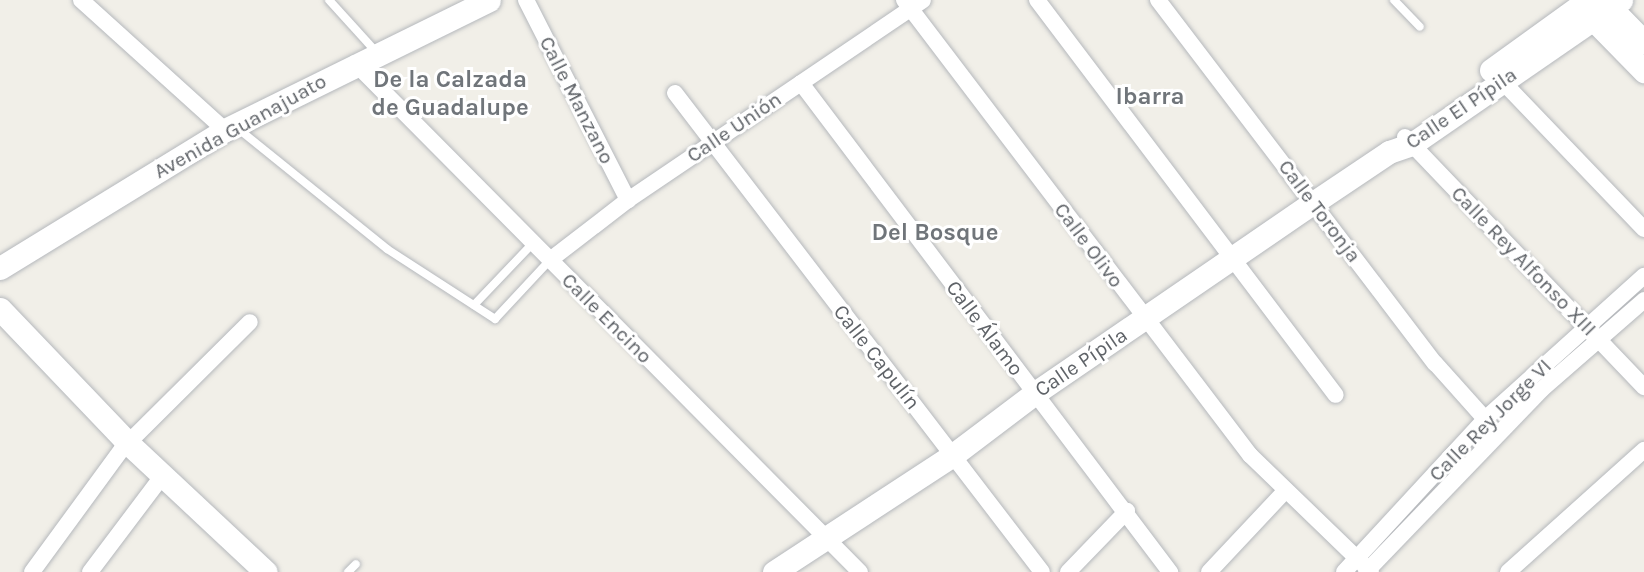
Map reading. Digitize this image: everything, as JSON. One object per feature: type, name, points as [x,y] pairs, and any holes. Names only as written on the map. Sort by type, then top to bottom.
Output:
[{"type":"street","points":[[81,0],[229,128]]},
{"type":"street","name":"Avenida Guanajuato","points":[[0,268],[229,128],[355,63],[489,0]]},
{"type":"street","name":"Calle Manzano","points":[[526,0],[628,200]]},
{"type":"street","points":[[1037,0],[1336,395]]},
{"type":"street","name":"Calle Toronja","points":[[1158,0],[1435,363],[1485,419]]},
{"type":"street","name":"Calle Unión","points":[[550,260],[628,200],[801,83],[912,3]]},
{"type":"street","name":"Calle Olivo","points":[[912,3],[1144,319],[1250,455],[1366,568]]},
{"type":"street","points":[[1596,4],[1644,42]]},
{"type":"street","points":[[1596,4],[1644,71]]},
{"type":"street","name":"Calle El Pípila","points":[[1401,144],[1502,81],[1596,4]]},
{"type":"street","name":"Calle El Pípila","points":[[1401,144],[1596,4]]},
{"type":"street","name":"Calle Encino","points":[[355,63],[860,572]]},
{"type":"street","points":[[1502,81],[1644,229]]},
{"type":"street","name":"Calle Álamo","points":[[801,83],[1127,511],[1170,572]]},
{"type":"street","name":"Calle Capulín","points":[[675,93],[1042,572]]},
{"type":"street","name":"Calle Pípila","points":[[774,572],[953,455],[1035,393],[1234,261],[1313,203],[1401,144]]},
{"type":"street","name":"Calle Rey Alfonso XIII","points":[[1401,144],[1587,326],[1644,387]]},
{"type":"street","name":"Calle Rey Jorge VI","points":[[1366,568],[1485,419],[1644,276]]},
{"type":"street","name":"Calle Rey Jorge VI","points":[[1344,572],[1366,568],[1541,390],[1644,300]]},
{"type":"street","points":[[0,309],[125,447]]},
{"type":"street","points":[[32,572],[125,447],[250,322]]},
{"type":"street","points":[[0,331],[160,479],[266,572]]},
{"type":"street","points":[[1508,572],[1644,450]]},
{"type":"street","points":[[90,572],[160,479]]},
{"type":"street","points":[[160,479],[249,572]]},
{"type":"street","points":[[1209,572],[1286,490]]},
{"type":"street","points":[[1069,572],[1127,511]]},
{"type":"lane","points":[[329,0],[377,53]]},
{"type":"lane","points":[[1394,0],[1420,27]]},
{"type":"lane","points":[[229,128],[387,249],[495,319],[550,260]]},
{"type":"lane","points":[[474,305],[533,243]]},
{"type":"lane","points":[[348,572],[356,564]]},
{"type":"district","name":"De la Calzada de Guadalupe","points":[[450,94]]},
{"type":"district","name":"Ibarra","points":[[1150,97]]},
{"type":"district","name":"Del Bosque","points":[[935,233]]}]
